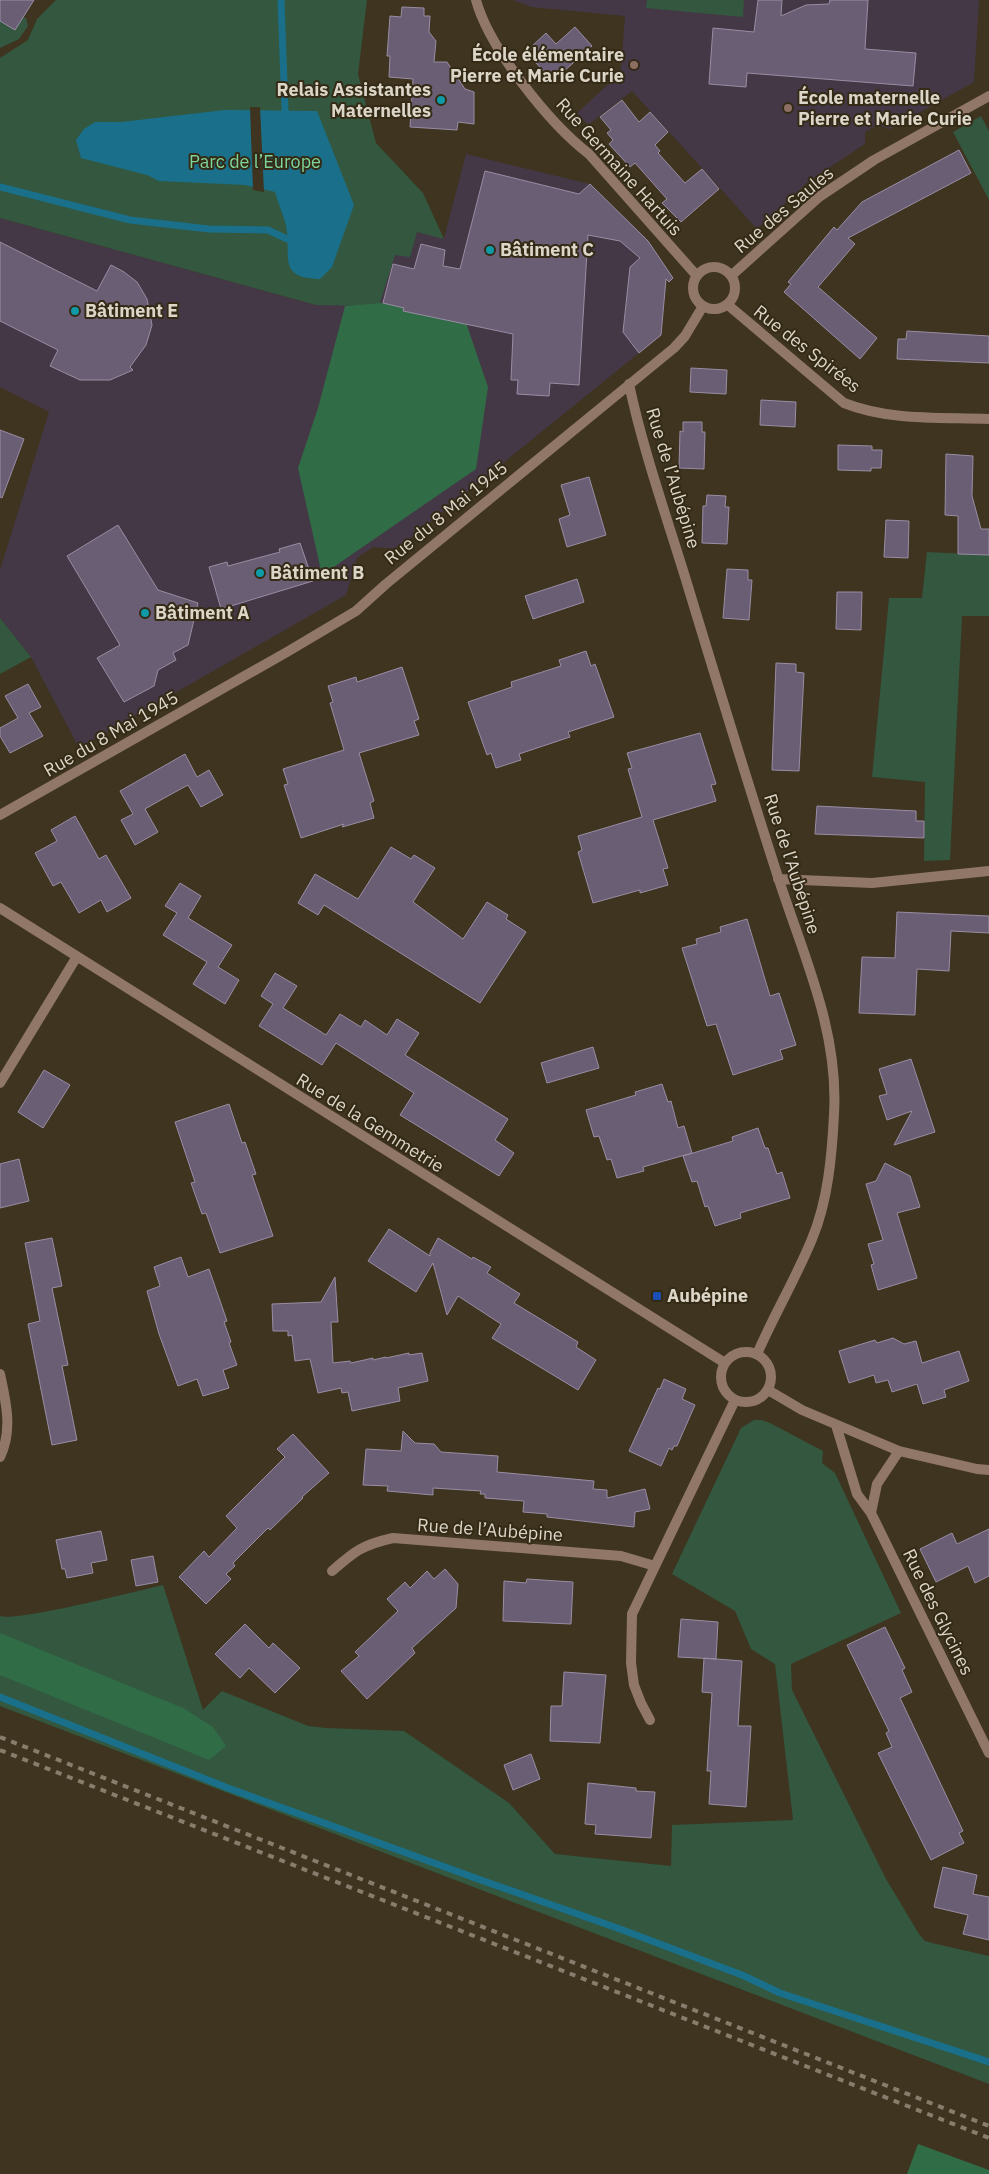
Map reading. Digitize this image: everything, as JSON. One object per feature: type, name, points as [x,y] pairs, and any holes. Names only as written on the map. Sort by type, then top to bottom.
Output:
[{"type":"street","name":"Rue Germaine Hartuis","points":[[476,0],[479,11],[498,49],[529,90],[569,139],[589,154],[697,276]]},
{"type":"street","name":"Rue des Saules","points":[[732,276],[819,197],[874,160],[989,96]]},
{"type":"street","points":[[714,267],[724,269],[732,276],[736,289],[728,305],[716,309],[703,306],[696,298],[693,286],[697,276],[702,271],[714,267]]},
{"type":"street","name":"Rue des Spirées","points":[[728,305],[844,403],[863,411],[888,415],[989,419]]},
{"type":"street","name":"Rue du 8 Mai 1945","points":[[0,815],[247,676],[356,611],[674,348],[685,336],[703,306]]},
{"type":"street","name":"Rue de l’Aubépine","points":[[629,384],[638,422],[778,879],[812,976],[828,1032],[834,1066],[834,1112],[824,1199],[813,1238],[757,1354]]},
{"type":"street","points":[[778,879],[872,883],[989,871]]},
{"type":"street","name":"Rue de la Gemmetrie","points":[[0,908],[76,958],[725,1363]]},
{"type":"street","points":[[0,1083],[76,958]]},
{"type":"street","points":[[742,1352],[757,1354],[769,1365],[771,1373],[768,1390],[758,1400],[750,1402],[735,1400],[723,1388],[721,1371],[729,1358],[742,1352]]},
{"type":"street","points":[[0,1374],[8,1421],[8,1436],[0,1457]]},
{"type":"street","points":[[768,1390],[802,1410],[899,1451],[977,1470],[989,1470]]},
{"type":"street","points":[[650,1720],[640,1703],[634,1685],[631,1663],[632,1614],[735,1400]]},
{"type":"street","name":"Rue des Glycines","points":[[836,1424],[857,1494],[871,1513],[989,1753]]},
{"type":"street","points":[[871,1513],[877,1484],[899,1451]]},
{"type":"street","name":"Rue de l’Aubépine","points":[[332,1571],[354,1551],[370,1543],[393,1538],[621,1556],[655,1566]]},
{"type":"shaded area","name":"École maternelle Pierre et Marie Curie","points":[[513,0],[979,0],[974,82],[890,129],[877,125],[865,132],[865,144],[809,181],[757,229],[632,91],[588,125],[577,113],[618,75],[621,68],[625,16],[531,7]]},
{"type":"shaded area","points":[[466,154],[590,184],[639,233],[667,270],[661,335],[397,549],[373,547],[357,558],[346,595],[79,748],[31,657],[0,618],[0,570],[49,412],[0,387],[0,218],[316,305],[395,254],[417,232],[444,238]]},
{"type":"green space","name":"Parc de l’Europe","points":[[56,0],[367,0],[358,74],[376,143],[423,193],[444,239],[417,232],[410,257],[395,255],[379,306],[316,305],[0,218],[0,58],[28,40],[37,19]]},
{"type":"green space","points":[[647,0],[744,0],[743,17],[646,8]]},
{"type":"green space","points":[[23,17],[26,18],[28,26],[19,39],[0,48],[0,21],[14,29]]},
{"type":"green space","points":[[981,116],[989,131],[989,200],[953,132]]},
{"type":"green space","points":[[394,302],[462,311],[488,387],[476,469],[322,575],[298,468],[318,408],[345,306]]},
{"type":"green space","points":[[927,552],[989,555],[989,616],[962,616],[950,860],[924,861],[925,782],[872,777],[889,598],[922,598]]},
{"type":"green space","points":[[0,618],[31,657],[0,674]]},
{"type":"green space","points":[[754,1420],[770,1423],[823,1451],[822,1463],[835,1473],[901,1613],[791,1664],[792,1690],[886,1879],[919,1934],[925,1941],[989,1956],[989,2084],[0,1706],[0,1616],[29,1615],[163,1585],[203,1710],[222,1691],[308,1726],[404,1731],[509,1803],[555,1854],[671,1866],[672,1825],[793,1820],[775,1664],[751,1649],[735,1611],[672,1574],[741,1428]]},
{"type":"green space","points":[[0,1633],[183,1708],[213,1727],[226,1746],[209,1760],[0,1675]]},
{"type":"green space","points":[[918,2144],[989,2170],[989,2174],[907,2174]]},
{"type":"water","points":[[225,110],[317,111],[354,205],[332,267],[320,279],[306,278],[291,270],[286,225],[275,192],[245,185],[159,181],[147,175],[81,158],[76,140],[84,129],[95,122],[121,122]]},
{"type":"pier","points":[[250,107],[260,107],[264,192],[253,190]]},
{"type":"building","points":[[0,0],[34,0],[15,30],[0,21]]},
{"type":"building","points":[[758,0],[782,0],[781,16],[806,5],[829,4],[830,0],[868,0],[865,49],[916,53],[913,86],[747,73],[746,87],[709,84],[713,28],[754,32]]},
{"type":"building","points":[[402,7],[424,8],[424,16],[430,16],[429,32],[436,41],[434,62],[447,62],[465,89],[474,92],[474,124],[458,122],[457,130],[410,127],[413,79],[389,77],[390,56],[387,56],[390,16],[401,17]]},
{"type":"building","points":[[575,27],[592,46],[553,81],[535,62],[539,58],[530,48],[546,33],[556,44]]},
{"type":"building","points":[[622,100],[639,122],[650,112],[668,132],[655,145],[660,151],[658,153],[685,183],[702,169],[719,189],[681,222],[662,203],[667,199],[635,163],[630,167],[609,144],[613,140],[607,133],[611,130],[600,117]]},
{"type":"building","points":[[959,150],[971,173],[848,238],[855,244],[818,287],[877,338],[860,359],[784,292],[791,284],[788,282],[834,227],[837,230],[862,202]]},
{"type":"building","points":[[485,171],[579,194],[590,184],[648,241],[673,278],[669,282],[666,279],[661,335],[639,353],[623,332],[630,267],[640,258],[620,241],[588,235],[579,385],[550,383],[549,396],[517,394],[518,380],[511,380],[513,334],[403,311],[404,308],[383,303],[393,264],[414,269],[421,244],[445,250],[443,266],[460,269]]},
{"type":"building","name":"Bâtiment E","points":[[0,242],[97,291],[111,265],[137,282],[147,299],[152,325],[146,345],[130,367],[133,370],[110,380],[80,380],[50,366],[58,350],[0,321]]},
{"type":"building","points":[[907,331],[989,336],[989,363],[897,359],[898,339],[906,339]]},
{"type":"building","points":[[691,368],[727,370],[726,394],[690,392]]},
{"type":"building","points":[[761,400],[796,402],[795,427],[760,425]]},
{"type":"building","points":[[683,422],[702,422],[702,432],[705,432],[704,469],[679,468],[680,431],[683,432]]},
{"type":"building","points":[[0,430],[24,439],[2,498],[0,497]]},
{"type":"building","points":[[838,445],[872,446],[872,450],[882,450],[881,468],[871,468],[871,471],[838,470]]},
{"type":"building","points":[[946,454],[973,456],[972,496],[981,529],[989,529],[989,555],[958,554],[958,516],[945,515]]},
{"type":"building","points":[[589,477],[606,535],[567,547],[559,519],[570,515],[561,485]]},
{"type":"building","points":[[707,495],[726,496],[725,507],[729,507],[727,544],[702,543],[703,506],[706,506]]},
{"type":"building","points":[[886,520],[909,521],[908,558],[884,557]]},
{"type":"building","name":"Bâtiment A","points":[[118,525],[158,590],[198,603],[188,645],[173,653],[176,660],[158,670],[154,686],[124,702],[97,658],[120,645],[67,556]]},
{"type":"building","name":"Bâtiment B","points":[[300,543],[313,581],[221,609],[209,567],[227,562],[228,566],[280,552],[279,549]]},
{"type":"building","points":[[727,569],[748,570],[748,580],[752,580],[749,620],[723,618]]},
{"type":"building","points":[[577,579],[584,602],[533,619],[525,596]]},
{"type":"building","points":[[837,592],[862,592],[861,630],[836,629]]},
{"type":"building","points":[[586,651],[591,666],[595,664],[614,717],[568,732],[570,737],[519,754],[521,760],[496,768],[491,753],[487,755],[468,702],[512,687],[511,682],[561,666],[559,660]]},
{"type":"building","points":[[776,663],[796,664],[796,672],[804,673],[799,771],[772,770]]},
{"type":"building","points":[[402,667],[419,719],[414,721],[419,735],[359,753],[374,801],[370,803],[374,818],[342,827],[344,824],[301,838],[284,785],[288,784],[283,769],[344,750],[330,703],[333,702],[328,686],[356,677],[357,682]]},
{"type":"building","points":[[28,684],[41,707],[29,713],[43,736],[10,753],[0,736],[0,728],[18,718],[5,696]]},
{"type":"building","points":[[700,733],[716,784],[711,785],[716,801],[653,820],[668,868],[663,869],[668,885],[640,893],[640,890],[593,903],[578,852],[582,850],[578,836],[642,817],[628,769],[632,768],[627,753]]},
{"type":"building","points":[[185,754],[197,777],[209,770],[223,795],[201,807],[188,785],[166,797],[145,809],[158,832],[135,845],[121,820],[133,814],[120,791]]},
{"type":"building","points":[[817,806],[916,811],[916,821],[924,821],[924,838],[815,834]]},
{"type":"building","points":[[75,816],[99,859],[106,855],[131,898],[107,912],[101,900],[79,913],[61,882],[53,886],[35,853],[57,841],[51,830]]},
{"type":"building","points":[[391,847],[411,859],[414,855],[435,868],[413,902],[463,939],[487,902],[508,915],[506,919],[526,932],[480,1003],[324,905],[318,915],[298,903],[315,874],[358,899]]},
{"type":"building","points":[[180,883],[201,896],[188,918],[232,945],[218,967],[239,980],[225,1004],[193,984],[207,962],[163,935],[177,913],[165,906]]},
{"type":"building","points":[[897,912],[989,916],[989,933],[951,931],[949,971],[917,969],[915,1015],[859,1013],[862,957],[895,958]]},
{"type":"building","points":[[747,919],[770,996],[779,993],[796,1045],[780,1050],[783,1059],[733,1075],[716,1024],[707,1026],[682,948],[697,944],[696,939],[721,932],[720,927]]},
{"type":"building","points":[[275,973],[297,986],[283,1008],[326,1035],[340,1014],[361,1027],[365,1020],[387,1035],[397,1019],[419,1033],[405,1055],[508,1119],[495,1140],[514,1153],[499,1176],[400,1115],[414,1093],[336,1043],[322,1065],[259,1026],[273,1004],[261,996]]},
{"type":"building","points":[[593,1047],[599,1068],[547,1083],[541,1063]]},
{"type":"building","points":[[911,1059],[935,1132],[894,1145],[912,1111],[887,1120],[879,1096],[887,1094],[879,1069]]},
{"type":"building","points":[[44,1070],[70,1085],[43,1128],[18,1112]]},
{"type":"building","points":[[662,1084],[668,1102],[671,1101],[678,1128],[684,1126],[692,1153],[643,1167],[644,1171],[617,1178],[611,1159],[607,1160],[599,1136],[594,1137],[586,1110],[636,1095],[635,1092]]},
{"type":"building","points":[[229,1104],[242,1143],[245,1142],[256,1174],[252,1175],[273,1236],[220,1253],[206,1213],[202,1214],[191,1183],[195,1182],[175,1122]]},
{"type":"building","points":[[758,1128],[765,1148],[768,1148],[777,1174],[782,1172],[790,1198],[740,1213],[741,1218],[715,1226],[708,1206],[705,1207],[697,1181],[692,1182],[683,1156],[733,1141],[732,1137]]},
{"type":"building","points":[[19,1159],[29,1201],[0,1208],[0,1164]]},
{"type":"building","points":[[885,1163],[910,1176],[920,1207],[897,1213],[917,1278],[878,1290],[871,1265],[874,1264],[868,1244],[883,1240],[866,1184],[876,1181]]},
{"type":"building","points":[[389,1229],[430,1256],[438,1238],[472,1259],[473,1257],[491,1267],[487,1273],[520,1294],[514,1303],[578,1342],[576,1347],[596,1360],[578,1390],[492,1338],[501,1324],[458,1296],[447,1315],[433,1263],[416,1292],[368,1261]]},
{"type":"building","points":[[52,1238],[62,1286],[52,1288],[68,1365],[62,1366],[77,1440],[52,1445],[28,1324],[40,1321],[25,1243]]},
{"type":"building","points":[[181,1257],[188,1277],[209,1269],[227,1321],[224,1322],[237,1365],[223,1370],[229,1388],[203,1396],[197,1379],[178,1386],[159,1334],[147,1291],[160,1286],[154,1267]]},
{"type":"building","points":[[335,1277],[338,1322],[331,1322],[333,1363],[350,1361],[351,1363],[373,1358],[373,1360],[409,1353],[409,1355],[422,1353],[428,1381],[398,1388],[400,1401],[352,1411],[348,1392],[342,1393],[341,1388],[318,1393],[310,1359],[295,1361],[292,1335],[288,1336],[288,1331],[273,1331],[272,1304],[321,1302]]},
{"type":"building","points":[[893,1338],[904,1344],[916,1341],[922,1363],[959,1351],[969,1381],[944,1390],[946,1397],[923,1404],[917,1384],[892,1392],[888,1380],[876,1383],[874,1375],[849,1383],[839,1351],[875,1340],[877,1343]]},
{"type":"building","points":[[664,1379],[686,1389],[682,1399],[695,1405],[677,1446],[674,1446],[672,1450],[669,1448],[661,1466],[629,1451]]},
{"type":"building","points":[[403,1431],[415,1443],[434,1444],[441,1452],[498,1456],[497,1472],[594,1481],[593,1489],[607,1490],[607,1498],[645,1489],[650,1509],[635,1512],[634,1527],[547,1517],[547,1514],[523,1512],[524,1501],[485,1498],[485,1494],[480,1494],[481,1491],[433,1488],[433,1495],[387,1491],[388,1486],[363,1485],[366,1449],[401,1451]]},
{"type":"building","points":[[293,1434],[329,1473],[270,1530],[268,1528],[233,1563],[235,1566],[226,1574],[231,1579],[206,1604],[179,1577],[204,1551],[209,1557],[237,1528],[226,1516],[285,1457],[277,1449]]},
{"type":"building","points":[[989,1529],[989,1576],[975,1583],[968,1566],[936,1582],[920,1549],[952,1533],[957,1544]]},
{"type":"building","points":[[101,1531],[107,1560],[91,1563],[93,1573],[67,1578],[65,1569],[62,1569],[56,1540]]},
{"type":"building","points":[[153,1556],[158,1582],[136,1586],[131,1560]]},
{"type":"building","points":[[445,1569],[458,1584],[456,1608],[412,1648],[415,1653],[367,1699],[341,1671],[359,1656],[355,1652],[398,1611],[387,1599],[405,1582],[410,1588],[427,1571],[434,1579]]},
{"type":"building","points":[[527,1579],[573,1582],[571,1624],[503,1621],[504,1581],[526,1583]]},
{"type":"building","points":[[681,1619],[718,1622],[716,1659],[678,1657]]},
{"type":"building","points":[[245,1624],[269,1648],[273,1643],[300,1668],[275,1693],[249,1668],[240,1678],[215,1654]]},
{"type":"building","points":[[885,1627],[905,1668],[902,1670],[912,1692],[900,1698],[963,1831],[959,1833],[964,1843],[931,1860],[878,1753],[892,1747],[886,1733],[889,1731],[847,1645]]},
{"type":"building","points":[[704,1658],[742,1661],[738,1726],[751,1726],[746,1807],[709,1804],[711,1771],[707,1771],[712,1693],[702,1692]]},
{"type":"building","points":[[564,1672],[606,1675],[600,1743],[550,1741],[551,1706],[562,1706]]},
{"type":"building","points":[[531,1754],[540,1779],[513,1790],[504,1765]]},
{"type":"building","points":[[588,1783],[636,1788],[636,1791],[655,1792],[651,1838],[595,1834],[596,1825],[585,1824]]},
{"type":"building","points":[[943,1867],[977,1875],[973,1894],[989,1897],[989,1940],[963,1934],[968,1915],[934,1907]]},
{"type":"waterway","points":[[281,0],[285,110]]},
{"type":"waterway","points":[[0,187],[130,220],[209,229],[268,230],[287,239]]},
{"type":"waterway","points":[[0,1697],[228,1788],[620,1929],[742,1975],[780,1993],[989,2062]]},
{"type":"railway","points":[[0,1737],[989,2126]]},
{"type":"railway","points":[[0,1750],[989,2138]]},
{"type":"place","name":"École élémentaire Pierre et Marie Curie","points":[[634,65]]},
{"type":"place","name":"Relais Assistantes Maternelles","points":[[441,100]]},
{"type":"place","name":"École maternelle Pierre et Marie Curie","points":[[788,108]]},
{"type":"place","name":"Bâtiment C","points":[[490,250]]},
{"type":"place","name":"Bâtiment E","points":[[75,311]]},
{"type":"place","name":"Bâtiment B","points":[[260,573]]},
{"type":"place","name":"Bâtiment A","points":[[145,613]]},
{"type":"place","name":"Aubépine","points":[[657,1296]]}]
